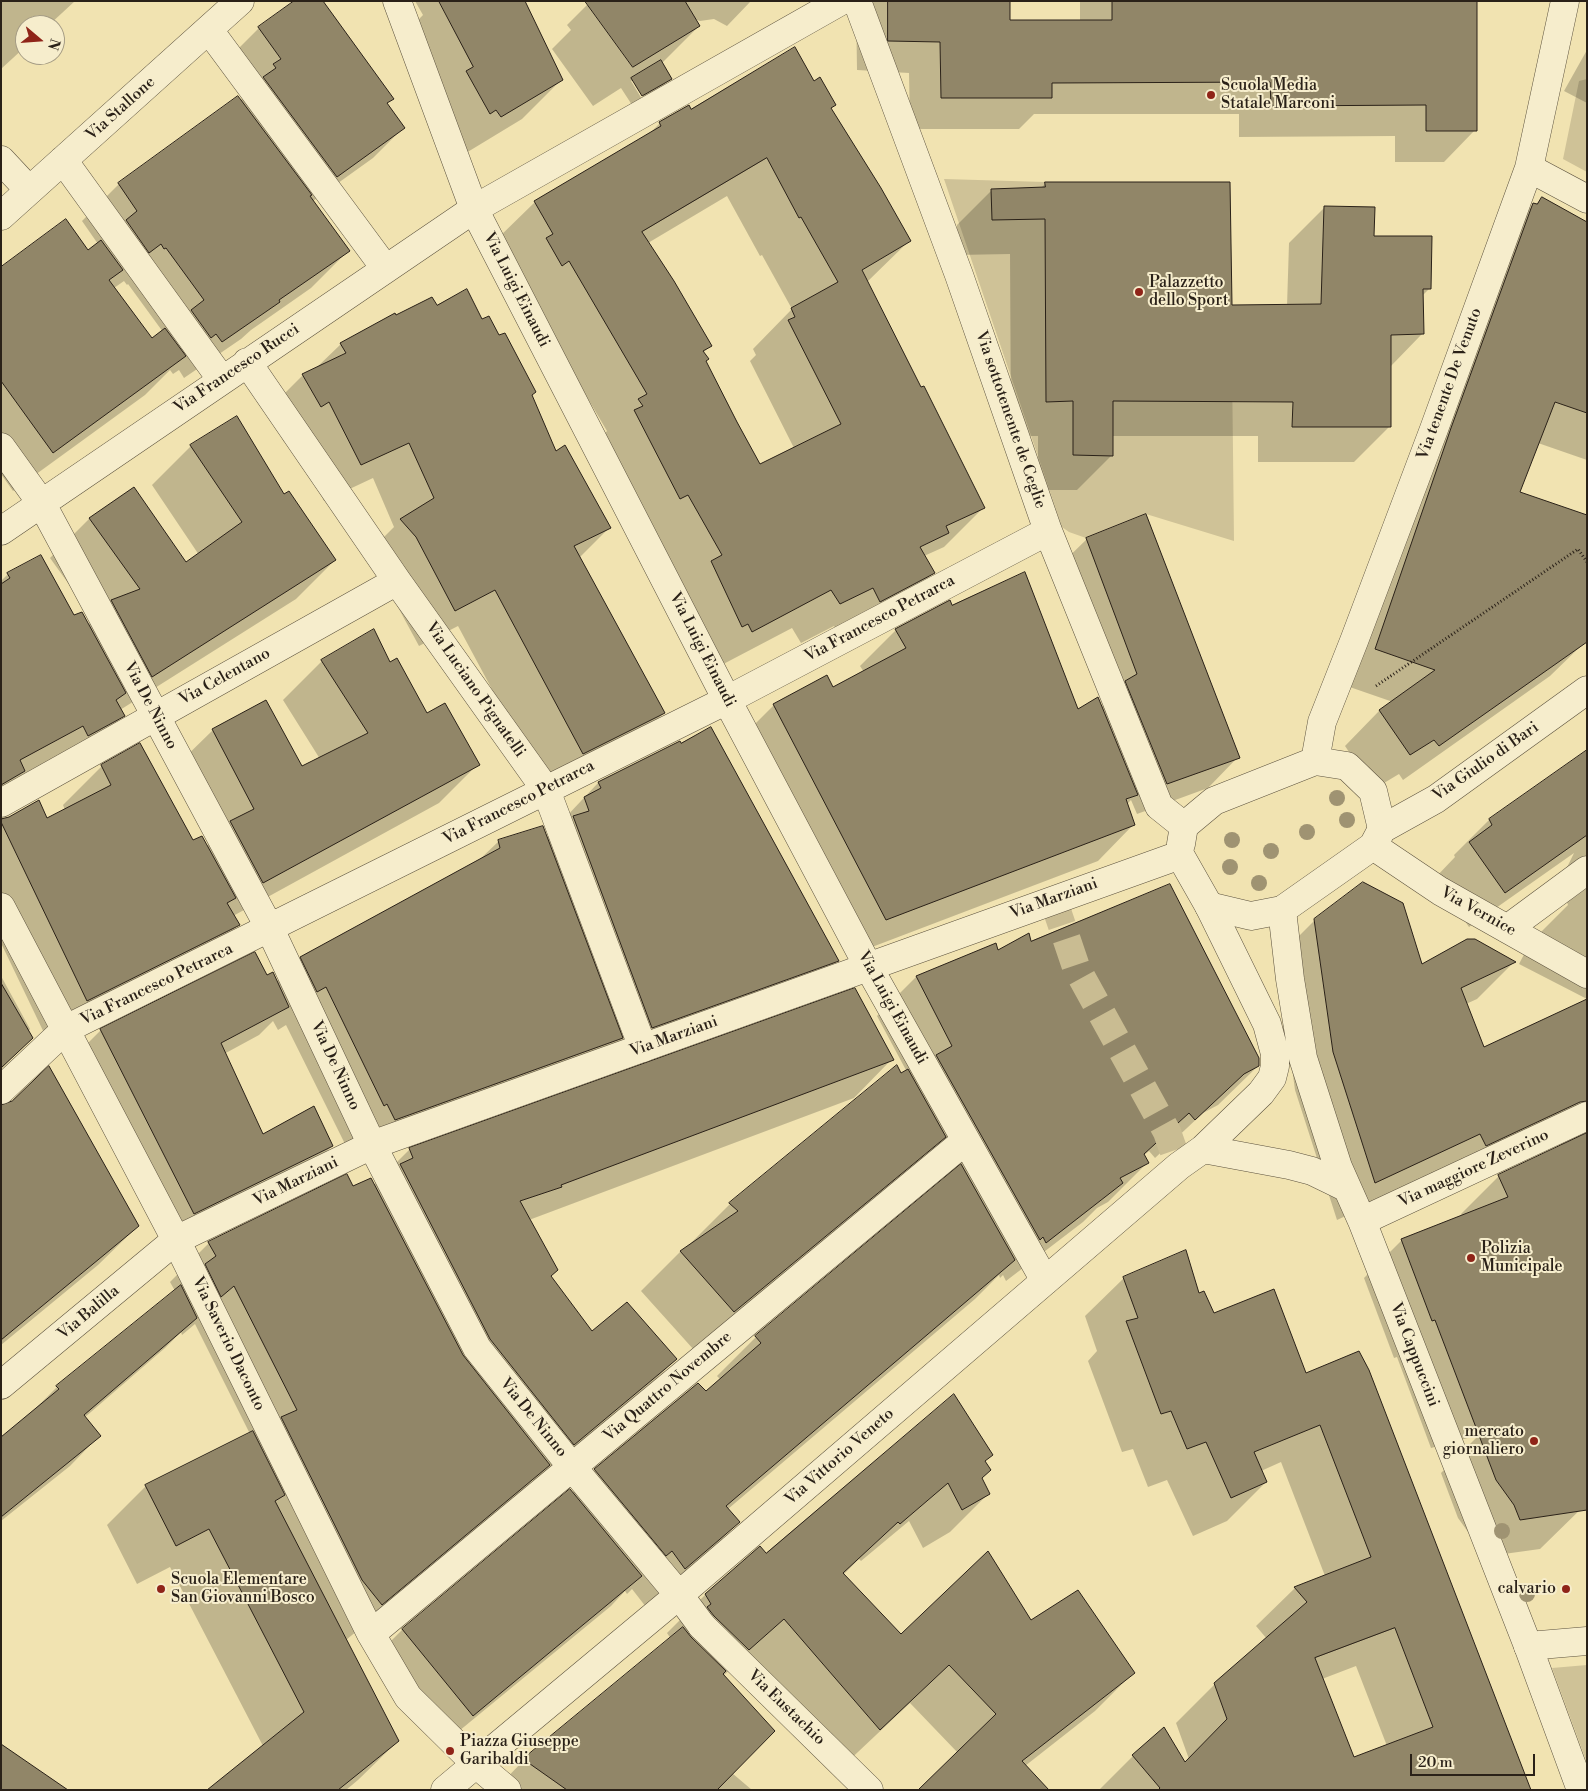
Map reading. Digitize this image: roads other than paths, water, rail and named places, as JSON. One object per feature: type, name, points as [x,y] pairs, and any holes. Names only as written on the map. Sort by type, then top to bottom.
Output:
[{"type":"street","name":"Via Stallone","points":[[1,216],[240,1]]},
{"type":"street","name":"Via Luigi Einaudi","points":[[397,1],[474,209],[727,700],[868,966],[1045,1281]]},
{"type":"street","name":"Via Francesco Rucci","points":[[1,530],[42,504],[247,362],[474,209],[841,1]]},
{"type":"street","name":"Via sottotenente de Ceglie","points":[[857,1],[959,275],[1048,531],[1159,806],[1184,826]]},
{"type":"street","name":"Via tenente De Venuto","points":[[1315,762],[1322,722],[1434,429],[1529,168],[1565,1]]},
{"type":"street","points":[[208,30],[385,268]]},
{"type":"street","points":[[1,160],[29,190]]},
{"type":"street","points":[[63,160],[222,380]]},
{"type":"street","points":[[1529,168],[1587,199]]},
{"type":"street","name":"Via Luciano Pignatelli","points":[[247,362],[397,581],[546,790],[643,1048]]},
{"type":"street","name":"Via De Ninno","points":[[1,447],[42,504],[270,929],[372,1145],[477,1348],[572,1467],[679,1595],[702,1626]]},
{"type":"street","name":"Via Francesco Petrarca","points":[[1,1090],[66,1029],[727,700],[1048,531]]},
{"type":"street","name":"Via Celentano","points":[[1,803],[397,581]]},
{"type":"street","name":"Via Giulio di Bari","points":[[1378,837],[1436,799],[1587,690]]},
{"type":"street","points":[[1315,762],[1347,766],[1373,791],[1378,837],[1282,910],[1251,916],[1209,906],[1180,855],[1184,826],[1214,801],[1315,762]]},
{"type":"street","name":"Via Vernice","points":[[1378,837],[1440,891],[1587,974]]},
{"type":"street","name":"Via Marziani","points":[[176,1240],[372,1145],[1180,855]]},
{"type":"street","points":[[1507,928],[1587,870]]},
{"type":"street","name":"Via Vittorio Veneto","points":[[476,1764],[679,1595],[1180,1166],[1203,1149],[1261,1093],[1272,1078],[1276,1054],[1267,1024],[1209,906]]},
{"type":"street","name":"Via Saverio Daconto","points":[[1,907],[176,1240],[371,1634],[408,1697],[476,1764]]},
{"type":"street","name":"Via Cappuccini","points":[[1282,910],[1290,979],[1303,1058],[1347,1188],[1362,1221],[1528,1646],[1580,1790]]},
{"type":"street","name":"Via maggiore Zeverino","points":[[1362,1221],[1587,1116]]},
{"type":"street","name":"Via Quattro Novembre","points":[[371,1634],[965,1141]]},
{"type":"street","points":[[1203,1149],[1289,1165],[1312,1172],[1347,1188]]},
{"type":"street","name":"Via Balilla","points":[[1,1385],[176,1240]]},
{"type":"street","name":"Via Eustachio","points":[[702,1626],[869,1790]]},
{"type":"street","points":[[1528,1646],[1587,1641]]},
{"type":"street","points":[[444,1790],[476,1764],[507,1790]]},
{"type":"tunnel","points":[[1053,899],[1076,967],[1167,1132],[1179,1166]]},
{"type":"place","name":"Scuola Media Statale Marconi","points":[[1211,95]]},
{"type":"place","name":"Palazzetto dello Sport","points":[[1139,292]]},
{"type":"place","name":"Polizia Municipale","points":[[1471,1258]]},
{"type":"place","name":"mercato giornaliero","points":[[1534,1441]]},
{"type":"place","name":"Scuola Elementare San Giovanni Bosco","points":[[161,1589]]},
{"type":"place","name":"calvario","points":[[1566,1589]]},
{"type":"place","name":"Piazza Giuseppe Garibaldi","points":[[450,1751]]}]
